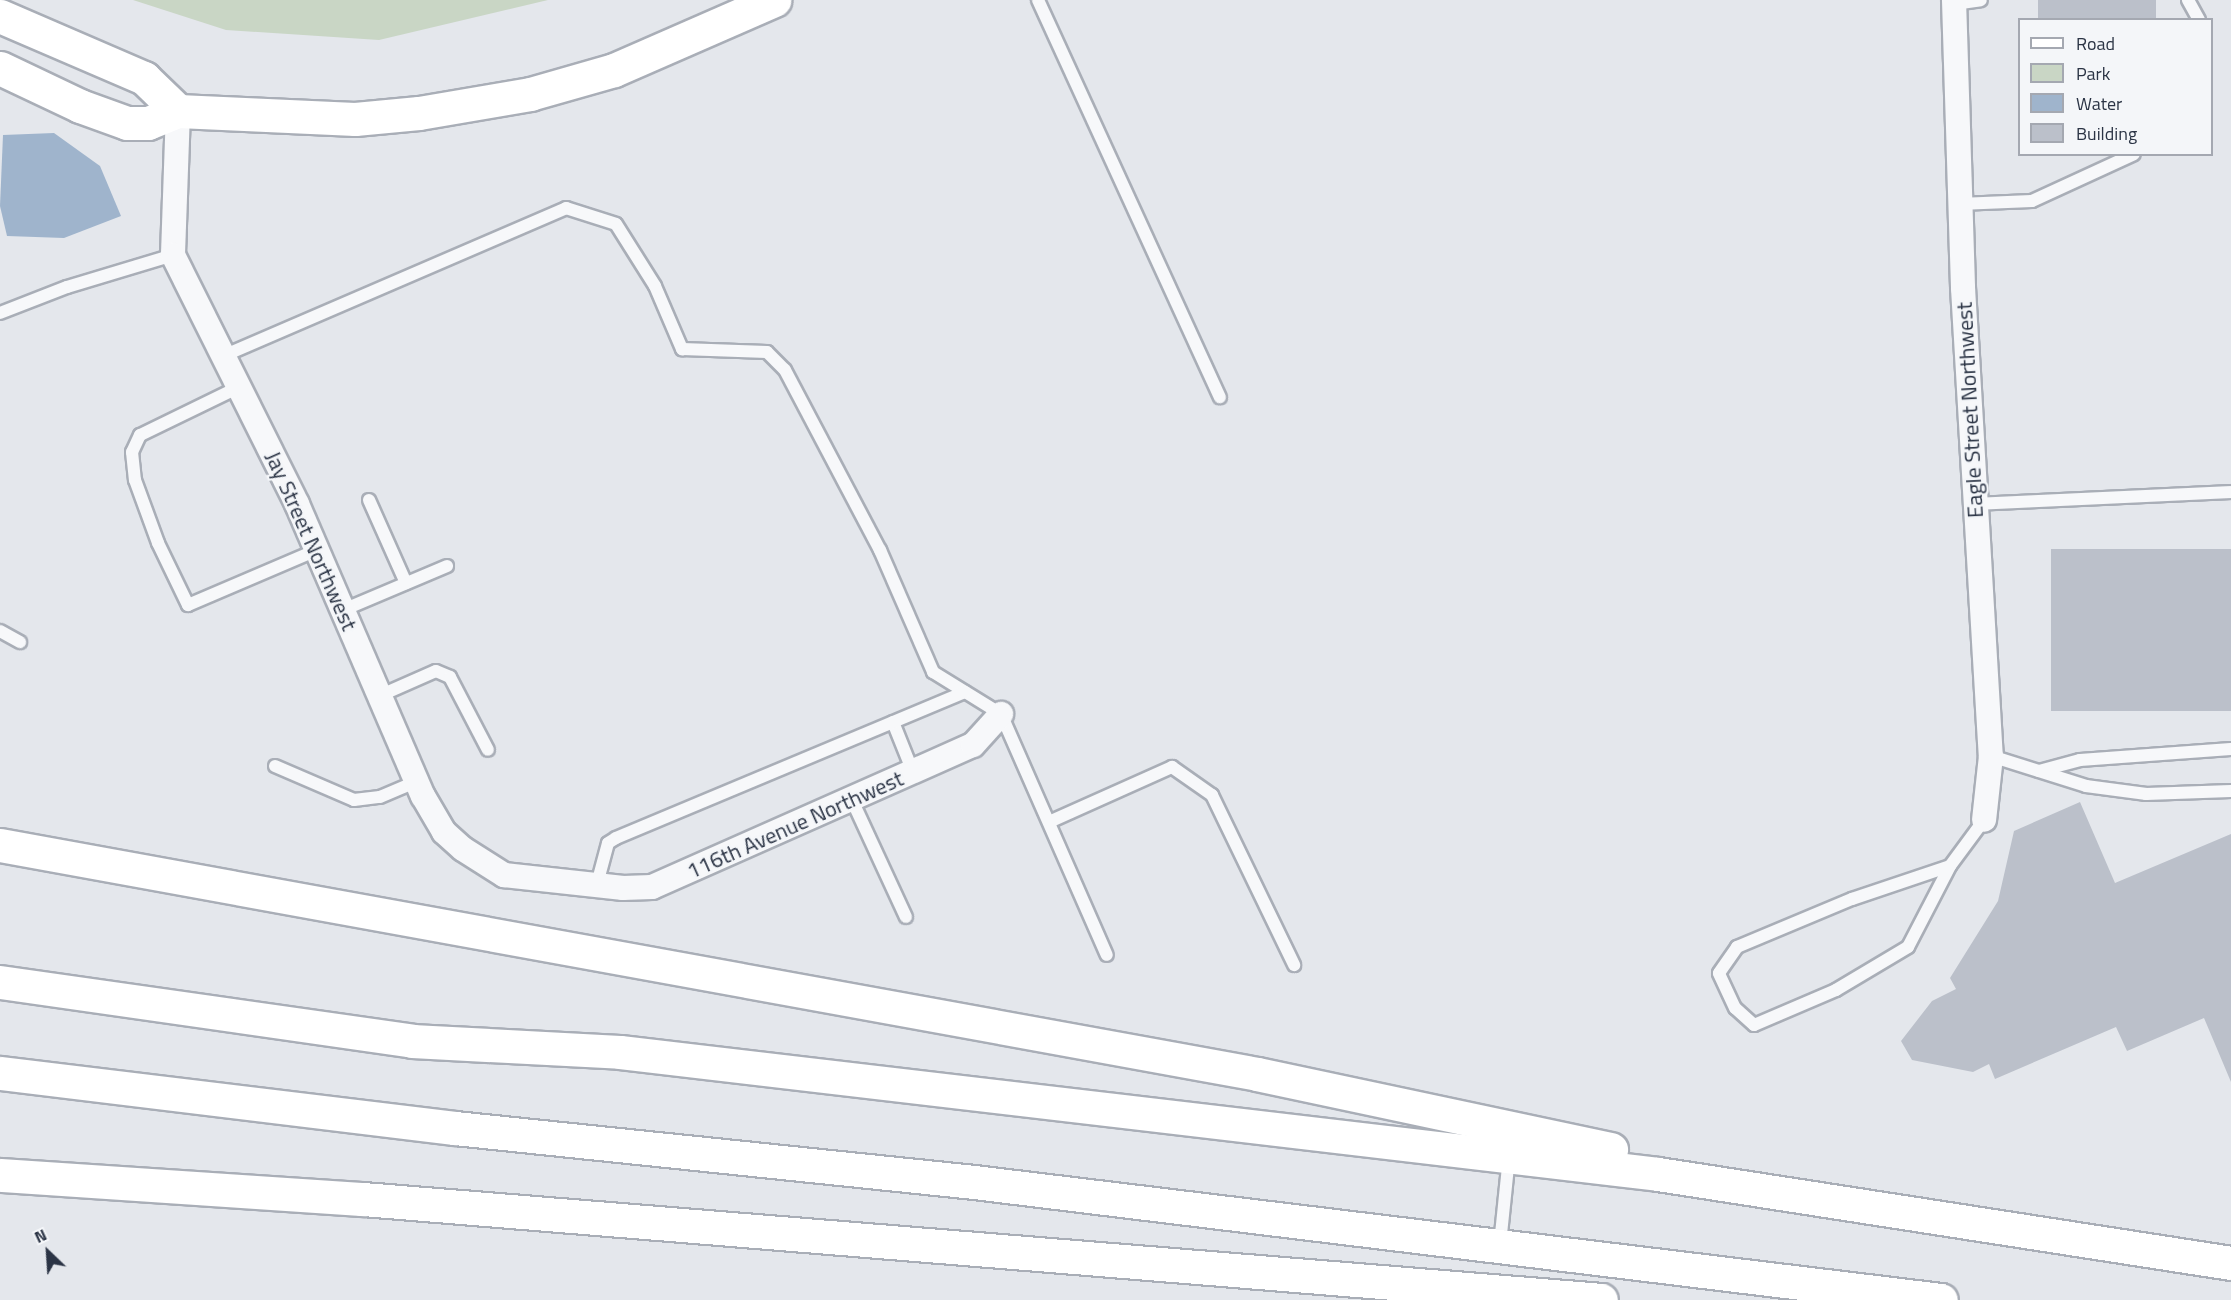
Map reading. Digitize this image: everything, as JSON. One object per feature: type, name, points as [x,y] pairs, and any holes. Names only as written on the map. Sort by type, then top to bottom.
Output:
[{"type":"main road","points":[[0,68],[81,106],[128,123],[148,123],[178,111],[355,119],[419,113],[530,94],[614,70],[774,0]]},
{"type":"main road","points":[[0,16],[144,78],[178,111]]},
{"type":"main road","points":[[0,845],[1257,1074],[1935,1217]]},
{"type":"main road","points":[[0,982],[412,1041],[620,1052],[1658,1173],[2231,1263]]},
{"type":"main road","points":[[0,1073],[1499,1245],[1941,1300]]},
{"type":"main road","points":[[0,1175],[363,1199],[1601,1300]]},
{"type":"street","name":"Eagle Street Northwest","points":[[1954,2],[1959,204],[1991,756],[1984,820]]},
{"type":"street","name":"Jay Street Northwest","points":[[178,111],[173,255],[317,550],[416,782],[444,832],[504,875],[572,881]]},
{"type":"street","name":"116th Avenue Northwest","points":[[572,881],[597,885],[652,887],[680,877],[973,745],[1001,714]]},
{"type":"lane","points":[[1038,0],[1220,397]]},
{"type":"lane","points":[[1954,2],[1981,0]]},
{"type":"lane","points":[[2188,0],[2198,18]]},
{"type":"lane","points":[[1959,204],[2032,201],[2130,156]]},
{"type":"lane","points":[[223,356],[566,208],[616,224],[655,286],[682,349],[767,352],[784,370],[880,550],[933,672],[1001,714],[1107,955]]},
{"type":"lane","points":[[0,313],[67,287],[173,255]]},
{"type":"lane","points":[[239,387],[140,435],[132,452],[135,480],[154,532],[188,605],[317,550]]},
{"type":"lane","points":[[1975,504],[2231,492]]},
{"type":"lane","points":[[369,500],[406,583]]},
{"type":"lane","points":[[343,610],[447,566]]},
{"type":"lane","points":[[0,631],[20,642]]},
{"type":"lane","points":[[380,696],[436,671],[450,677],[488,750]]},
{"type":"lane","points":[[597,885],[608,843],[616,838],[965,692]]},
{"type":"lane","points":[[894,722],[914,772]]},
{"type":"lane","points":[[2039,771],[2080,760],[2231,749]]},
{"type":"lane","points":[[1991,756],[2086,786],[2146,794],[2231,791]]},
{"type":"lane","points":[[275,766],[354,800],[380,797],[416,782]]},
{"type":"lane","points":[[1049,822],[1172,767],[1212,795],[1294,966]]},
{"type":"lane","points":[[851,798],[906,917]]},
{"type":"lane","points":[[1950,866],[1852,899],[1737,947],[1719,973],[1735,1008],[1754,1025],[1836,990],[1908,947],[1950,866],[1984,820]]},
{"type":"lane","points":[[1499,1245],[1509,1156]]},
{"type":"green space","points":[[133,0],[548,0],[379,40],[226,30]]},
{"type":"water","points":[[54,133],[100,166],[121,216],[64,238],[7,236],[0,206],[3,135]]},
{"type":"building","points":[[2038,0],[2156,0],[2156,18],[2038,18]]},
{"type":"building","points":[[2051,549],[2231,549],[2231,711],[2051,711]]},
{"type":"building","points":[[2080,802],[2115,883],[2231,834],[2231,1082],[2204,1018],[2127,1051],[2116,1027],[1995,1079],[1989,1064],[1973,1072],[1912,1060],[1901,1041],[1932,1001],[1956,989],[1950,978],[1998,901],[2014,831]]}]
